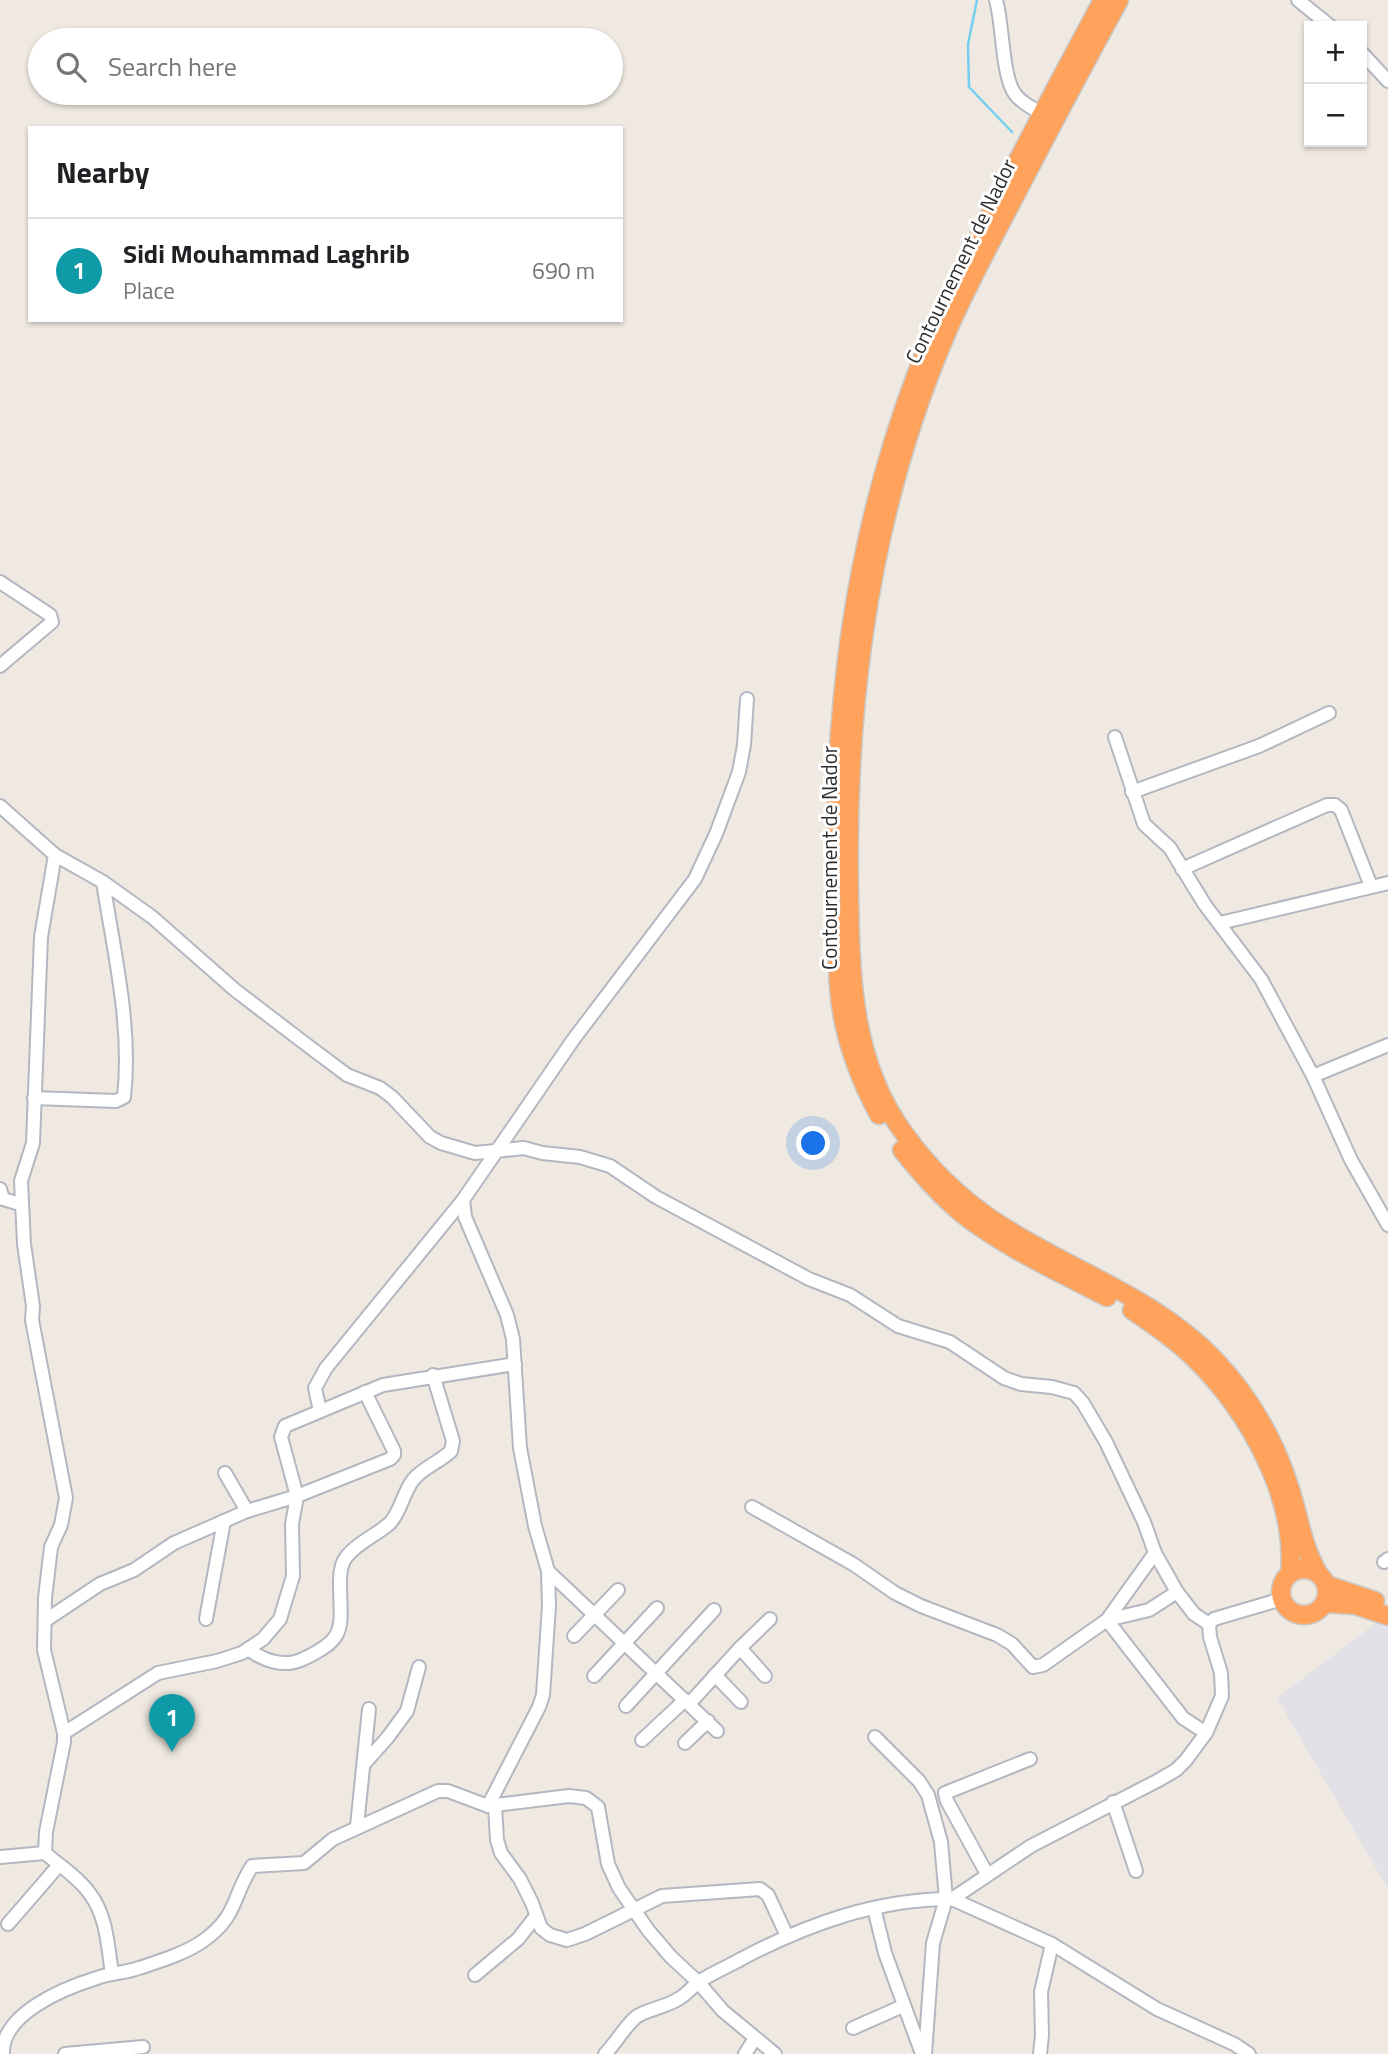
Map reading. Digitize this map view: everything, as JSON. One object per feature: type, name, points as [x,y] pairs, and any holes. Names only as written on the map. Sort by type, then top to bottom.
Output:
[{"type":"highway","name":"Contournement de Nador","points":[[1104,0],[1043,122],[946,334],[910,432],[879,544],[861,647],[850,772],[850,934],[855,1012],[867,1059],[888,1109],[908,1139],[942,1179],[995,1222],[1136,1299],[1172,1322],[1204,1349],[1232,1379],[1276,1450],[1291,1489],[1305,1546],[1323,1587]]},
{"type":"highway","name":"Contournement de Nador","points":[[1119,0],[1043,122],[953,287],[917,373],[887,462],[864,553],[848,645],[839,739],[836,826],[839,989],[848,1041],[866,1092],[892,1139],[926,1181],[965,1217],[1016,1249],[1130,1309],[1164,1332],[1195,1358],[1222,1387],[1258,1444],[1279,1493],[1291,1545],[1290,1573]]},
{"type":"highway","points":[[1323,1587],[1318,1611],[1308,1615],[1297,1614],[1287,1608],[1280,1590],[1283,1580],[1290,1573],[1309,1569],[1323,1587],[1355,1605],[1388,1616]]},
{"type":"highway","points":[[1323,1587],[1388,1605]]},
{"type":"street","points":[[996,0],[1001,18],[1008,81],[1013,93],[1043,122]]},
{"type":"street","points":[[1298,0],[1324,21]]},
{"type":"street","points":[[1367,58],[1388,81]]},
{"type":"street","points":[[0,582],[50,615],[52,622],[0,666]]},
{"type":"street","points":[[320,1411],[315,1388],[326,1368],[463,1200],[594,1011],[695,879],[716,834],[739,772],[744,746],[747,699]]},
{"type":"street","points":[[1132,792],[1259,746],[1329,713]]},
{"type":"street","points":[[1115,737],[1144,824],[1166,842],[1182,869],[1261,979],[1313,1076],[1351,1160],[1388,1225]]},
{"type":"street","points":[[1182,869],[1327,804],[1335,805],[1340,810],[1371,886]]},
{"type":"street","points":[[0,806],[55,855],[103,882],[152,917],[235,990],[347,1075],[380,1088],[392,1097],[430,1136],[441,1143],[475,1153],[524,1148],[542,1153],[571,1155],[610,1166],[656,1197],[809,1279],[850,1295],[898,1326],[950,1342],[1004,1378],[1021,1384],[1052,1387],[1074,1393],[1106,1442],[1144,1522],[1155,1553],[1177,1592],[1195,1614],[1212,1622],[1282,1599]]},
{"type":"street","points":[[45,1853],[46,1832],[64,1732],[44,1650],[45,1598],[51,1546],[61,1525],[66,1498],[32,1320],[33,1306],[20,1204],[21,1181],[33,1143],[41,937],[55,855]]},
{"type":"street","points":[[34,1098],[116,1101],[124,1097],[128,1063],[121,995],[103,882]]},
{"type":"street","points":[[1220,923],[1388,883]]},
{"type":"street","points":[[1313,1076],[1388,1045]]},
{"type":"street","points":[[0,1189],[3,1199],[20,1204]]},
{"type":"street","points":[[463,1200],[465,1217],[485,1260],[511,1329],[520,1448],[535,1526],[548,1571],[549,1606],[543,1695],[491,1806],[501,1853],[520,1879],[541,1928],[550,1935],[567,1940],[585,1934],[662,1896],[760,1889],[765,1890],[768,1895],[787,1936]]},
{"type":"street","points":[[64,1732],[158,1672],[237,1656],[264,1639],[280,1619],[293,1576],[292,1524],[297,1496],[281,1433],[285,1426],[383,1385],[515,1364]]},
{"type":"street","points":[[248,1649],[266,1659],[283,1664],[298,1662],[329,1646],[336,1639],[340,1630],[340,1573],[344,1560],[390,1522],[414,1479],[451,1451],[453,1441],[433,1376]]},
{"type":"street","points":[[46,1620],[100,1584],[134,1570],[174,1543],[247,1511],[297,1496],[390,1459],[394,1451],[365,1392]]},
{"type":"street","points":[[225,1473],[247,1511]]},
{"type":"street","points":[[752,1507],[853,1564],[895,1593],[921,1606],[998,1635],[1012,1644],[1033,1667],[1043,1665],[1107,1620],[1155,1553]]},
{"type":"street","points":[[206,1619],[224,1521]]},
{"type":"street","points":[[548,1571],[712,1726],[685,1743]]},
{"type":"street","points":[[574,1636],[618,1590]]},
{"type":"street","points":[[1107,1620],[1149,1610],[1177,1592]]},
{"type":"street","points":[[594,1676],[657,1608]]},
{"type":"street","points":[[626,1706],[714,1611]]},
{"type":"street","points":[[642,1740],[687,1702],[770,1619]]},
{"type":"street","points":[[1107,1620],[1184,1718],[1206,1733]]},
{"type":"street","points":[[949,1899],[1031,1846],[1176,1770],[1206,1733],[1220,1703],[1222,1681],[1209,1637],[1212,1622]]},
{"type":"street","points":[[740,1648],[765,1675]]},
{"type":"street","points":[[364,1764],[407,1711],[419,1667]]},
{"type":"street","points":[[715,1675],[741,1702]]},
{"type":"street","points":[[357,1826],[369,1709]]},
{"type":"street","points":[[875,1737],[913,1773],[928,1795],[941,1842],[949,1899],[933,1943],[923,2054]]},
{"type":"street","points":[[987,1874],[945,1793],[1030,1759]]},
{"type":"street","points":[[3,2054],[2,2038],[24,2015],[48,1998],[90,1980],[174,1956],[203,1940],[232,1912],[240,1886],[251,1866],[304,1863],[333,1839],[357,1826],[389,1815],[440,1791],[491,1806],[569,1796],[581,1797],[594,1803],[600,1815],[608,1864],[634,1911],[671,1957],[698,1982],[723,2011],[775,2054]]},
{"type":"street","points":[[1113,1802],[1136,1871]]},
{"type":"street","points":[[0,1857],[45,1853]]},
{"type":"street","points":[[45,1853],[89,1892],[99,1909],[112,1974]]},
{"type":"street","points":[[9,1924],[59,1865]]},
{"type":"street","points":[[606,2054],[636,2017],[665,2007],[681,1998],[698,1982],[787,1936],[822,1921],[874,1908],[918,1900],[949,1899],[1052,1944],[1157,2009],[1234,2044],[1249,2054]]},
{"type":"street","points":[[874,1908],[902,2006],[923,2054]]},
{"type":"street","points":[[475,1975],[518,1940],[536,1916]]},
{"type":"street","points":[[1040,2054],[1041,1992],[1052,1944]]},
{"type":"street","points":[[853,2028],[902,2006]]},
{"type":"street","points":[[745,2054],[755,2038]]},
{"type":"street","points":[[65,2054],[143,2047]]},
{"type":"shaded area","points":[[1380,1620],[1388,1625],[1388,1889],[1277,1698]]},
{"type":"waterway","points":[[977,0],[968,44],[969,87],[1012,132]]},
{"type":"place","name":"Sidi Mouhammad Laghrib","points":[[172,1752]]}]
